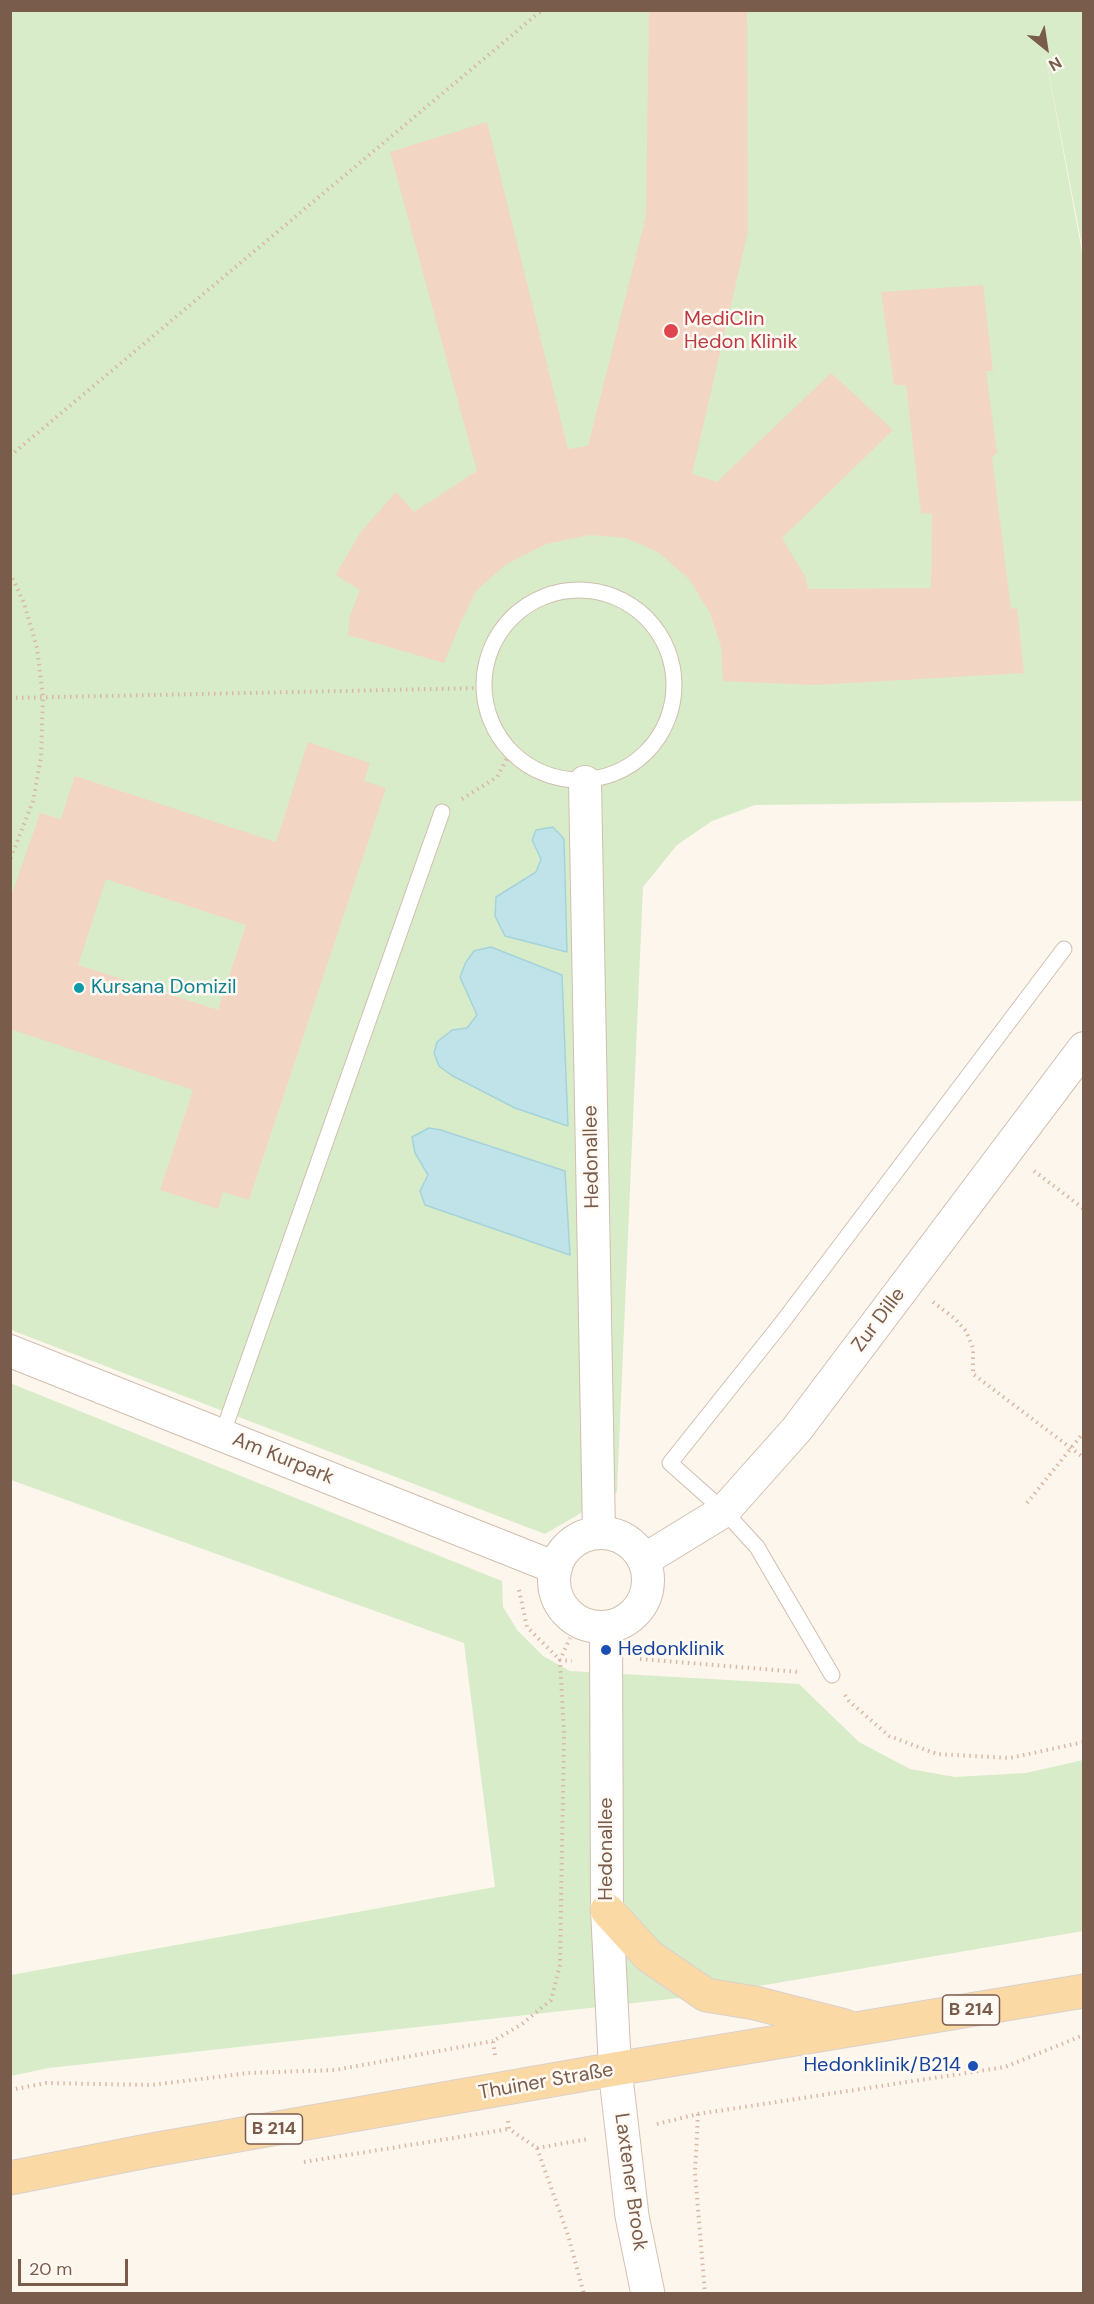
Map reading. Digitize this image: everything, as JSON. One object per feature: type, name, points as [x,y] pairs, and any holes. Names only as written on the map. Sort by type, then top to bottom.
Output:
[{"type":"main road","points":[[607,1910],[649,1956],[706,1995],[756,2003],[858,2029]]},
{"type":"main road","name":"Thuiner Straße","points":[[10,2178],[152,2150],[615,2069],[1083,1991]]},
{"type":"street","name":"Hedonallee","points":[[585,782],[599,1532]]},
{"type":"street","name":"Zur Dille","points":[[644,1560],[724,1511],[796,1429],[1083,1048]]},
{"type":"street","name":"Am Kurpark","points":[[10,1351],[556,1568]]},
{"type":"street","points":[[599,1532],[618,1535],[633,1545],[644,1560],[648,1577],[645,1595],[639,1610],[621,1624],[606,1628],[590,1627],[578,1621],[557,1599],[553,1584],[556,1568],[564,1550],[578,1537],[599,1532]]},
{"type":"street","name":"Hedonallee","points":[[606,1628],[607,1910],[615,2069]]},
{"type":"street","name":"Laxtener Brook","points":[[615,2069],[632,2216],[648,2294]]},
{"type":"lane","points":[[564,590],[594,590],[630,603],[657,628],[675,673],[674,705],[658,741],[629,768],[585,782],[544,775],[510,753],[491,726],[482,688],[488,655],[502,628],[531,602],[564,590]]},
{"type":"lane","points":[[222,1435],[442,812]]},
{"type":"lane","points":[[832,1675],[757,1547],[724,1511],[669,1463],[781,1324],[1064,949]]},
{"type":"path","points":[[10,456],[542,10]]},
{"type":"path","points":[[10,573],[24,603],[37,648],[43,697],[41,756],[35,790],[10,860]]},
{"type":"path","points":[[10,698],[482,688]]},
{"type":"path","points":[[442,812],[497,777],[510,753]]},
{"type":"path","points":[[1007,1150],[1083,1209]]},
{"type":"path","points":[[906,1283],[954,1318],[966,1331],[973,1347],[973,1374],[1083,1458]]},
{"type":"path","points":[[1027,1503],[1083,1432]]},
{"type":"path","points":[[10,2090],[46,2083],[151,2085],[249,2073],[335,2070],[493,2041],[522,2024],[551,2000],[560,1965],[564,1734],[560,1660],[638,1659],[832,1675],[849,1701],[889,1736],[937,1754],[1010,1758],[1083,1742]]},
{"type":"path","points":[[705,2294],[695,2173],[698,2114],[1005,2067],[1083,2035]]},
{"type":"path","points":[[493,2041],[502,2090]]},
{"type":"path","points":[[537,2148],[568,2235],[584,2294]]},
{"type":"green space","points":[[10,11],[1083,11],[1083,251],[1039,22],[1083,257],[1083,801],[755,805],[712,821],[677,845],[643,887],[617,1492],[545,1534],[11,1330]],"holes":[[[541,859],[566,951],[516,884],[536,872]],[[471,998],[568,1125],[452,1030],[467,1028],[477,1015]],[[429,1128],[565,1171],[570,1254],[420,1191],[428,1176],[415,1153]]]},
{"type":"green space","points":[[10,1383],[502,1581],[503,1607],[518,1631],[543,1656],[570,1671],[799,1684],[859,1742],[910,1769],[955,1777],[1026,1773],[1083,1760],[1083,1931],[706,1995],[49,2068],[11,2076],[11,1975],[495,1887],[464,1643],[11,1480]]},
{"type":"water","points":[[553,827],[564,839],[567,952],[505,936],[495,916],[496,897],[536,872],[541,859],[532,840],[536,830]]},
{"type":"water","points":[[491,947],[562,975],[568,1126],[515,1108],[451,1075],[439,1066],[434,1053],[437,1042],[452,1030],[467,1028],[477,1015],[460,977],[466,962],[474,951]]},
{"type":"water","points":[[429,1128],[565,1171],[570,1255],[425,1205],[420,1191],[428,1175],[415,1153],[412,1137]]},
{"type":"building","name":"MediClin Hedon Klinik","points":[[649,10],[747,10],[748,231],[692,474],[717,482],[831,373],[893,430],[782,538],[805,576],[808,589],[931,588],[932,514],[921,513],[906,385],[894,385],[881,292],[983,285],[993,371],[986,371],[997,453],[992,457],[1011,609],[1017,608],[1024,673],[814,685],[723,681],[721,647],[710,613],[689,579],[658,552],[626,538],[590,535],[546,544],[505,565],[476,591],[444,663],[348,635],[350,616],[360,590],[336,575],[360,533],[396,492],[414,512],[477,471],[390,152],[487,122],[568,449],[588,446],[646,216]]},
{"type":"building","name":"Kursana Domizil","points":[[308,742],[370,763],[364,781],[386,788],[249,1200],[223,1192],[218,1209],[160,1190],[193,1090],[10,1029],[10,900],[40,813],[61,819],[75,776],[276,842]],"holes":[[[106,879],[246,925],[218,1010],[78,965]]]},
{"type":"place","name":"MediClin Hedon Klinik","points":[[671,331]]},
{"type":"place","name":"Kursana Domizil","points":[[79,988]]},
{"type":"place","name":"Hedonklinik","points":[[606,1650]]},
{"type":"place","name":"Hedonklinik/B214","points":[[973,2066]]}]
